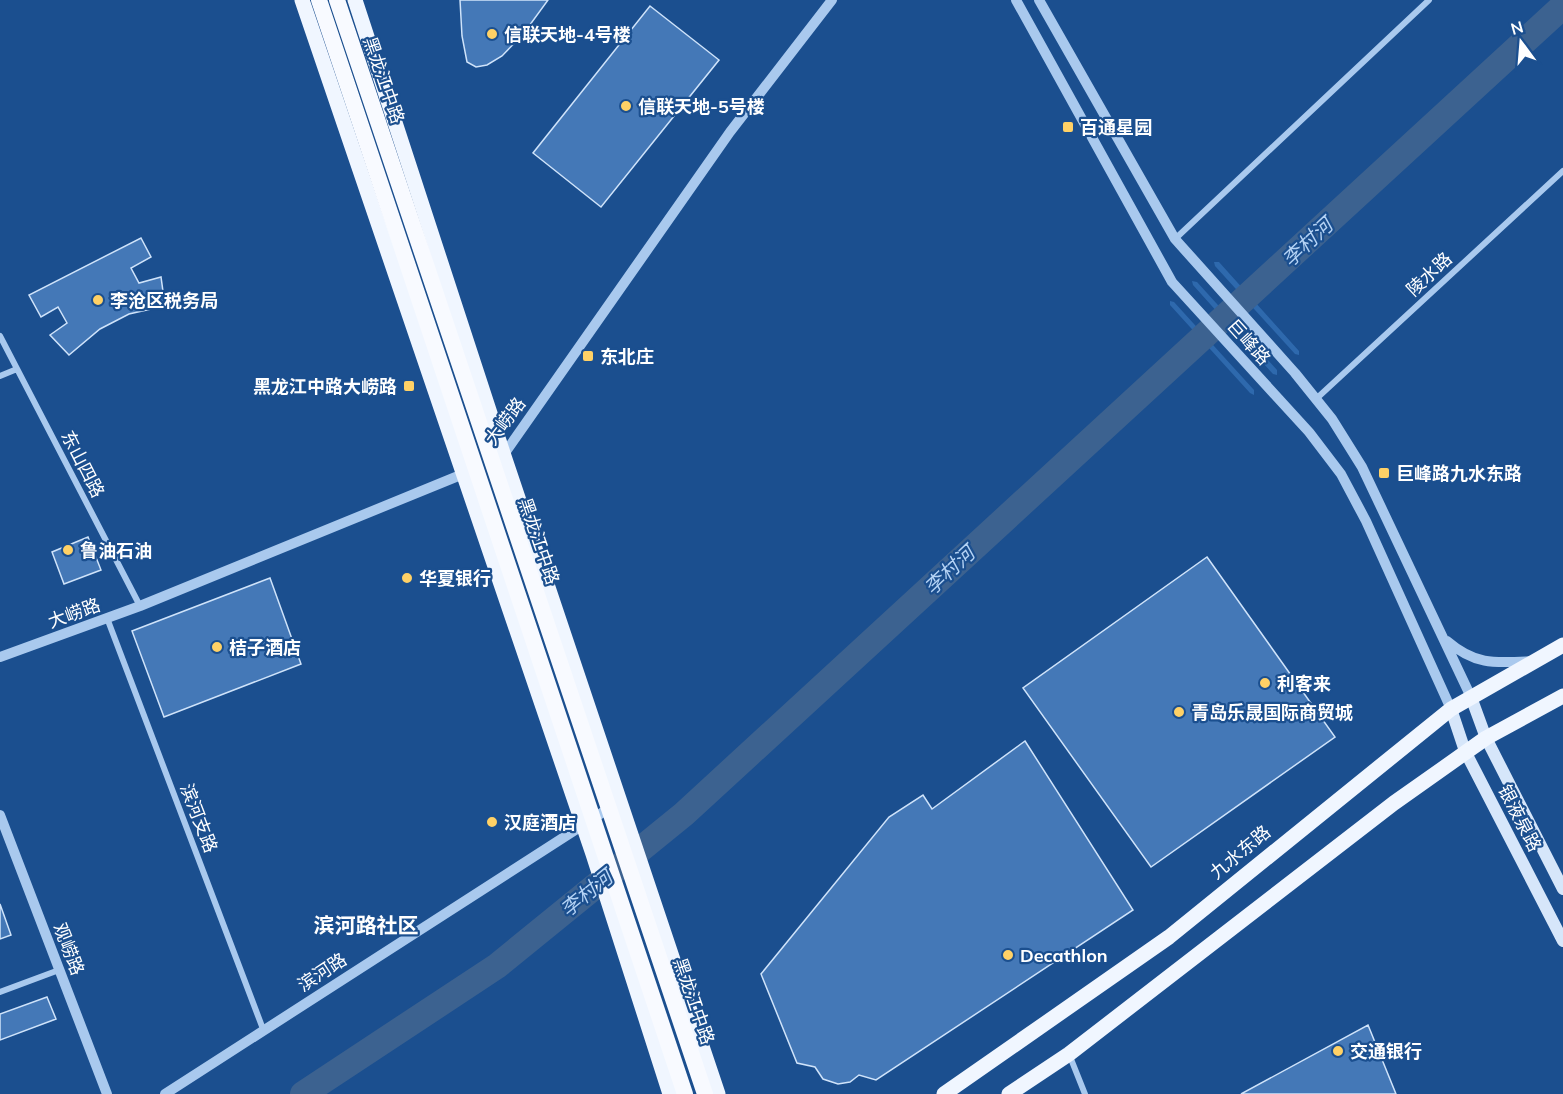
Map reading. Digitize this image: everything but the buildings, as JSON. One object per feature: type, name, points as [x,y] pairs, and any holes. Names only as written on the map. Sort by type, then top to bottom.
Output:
[{"type":"highway","name":"黑龙江中路","points":[[319,0],[686,1094]]},
{"type":"highway","name":"黑龙江中路","points":[[337,0],[705,1094]]},
{"type":"main road","points":[[303,0],[592,854],[670,1094]]},
{"type":"main road","name":"黑龙江中路","points":[[355,0],[679,984],[718,1094]]},
{"type":"main road","name":"九水东路","points":[[944,1094],[1169,937],[1451,709],[1563,645]]},
{"type":"main road","points":[[1009,1094],[1069,1054],[1394,802],[1486,738],[1563,696]]},
{"type":"main road","name":"银液泉路","points":[[1471,697],[1486,738],[1563,889]]},
{"type":"main road","name":"银液泉路","points":[[1451,709],[1466,751],[1563,941]]},
{"type":"street","name":"大崂路","points":[[0,657],[140,606],[504,456],[730,132],[832,0]]},
{"type":"street","name":"巨峰路","points":[[1016,0],[1172,282],[1309,432],[1341,474],[1366,521],[1451,709]]},
{"type":"street","name":"巨峰路","points":[[1039,0],[1175,239],[1295,373],[1316,399],[1362,467],[1471,697]]},
{"type":"street","points":[[1175,239],[1429,0]]},
{"type":"street","name":"陵水路","points":[[1316,399],[1563,171]]},
{"type":"street","name":"东山四路","points":[[0,336],[140,606]]},
{"type":"street","points":[[0,376],[17,369]]},
{"type":"street","name":"滨河支路","points":[[107,618],[263,1029]]},
{"type":"street","points":[[1444,639],[1461,653],[1478,661],[1495,663],[1533,661]]},
{"type":"street","name":"滨河路","points":[[165,1094],[619,802]]},
{"type":"street","name":"观崂路","points":[[0,815],[107,1094]]},
{"type":"street","points":[[0,992],[59,970]]},
{"type":"street","points":[[1069,1054],[1085,1094]]},
{"type":"shaded area","points":[[1214,262],[1219,262],[1299,351],[1299,355],[1295,354],[1215,266]]},
{"type":"shaded area","points":[[1192,281],[1197,282],[1277,370],[1277,375],[1273,374],[1193,285]]},
{"type":"shaded area","points":[[1170,301],[1174,302],[1254,390],[1254,395],[1170,305]]},
{"type":"waterway","name":"李村河","points":[[303,1094],[497,966],[684,814],[1563,6]]},
{"type":"place","name":"信联天地-4号楼","points":[[492,34]]},
{"type":"place","name":"信联天地-5号楼","points":[[626,106]]},
{"type":"place","name":"百通星园","points":[[1068,127]]},
{"type":"place","name":"李沧区税务局","points":[[98,300]]},
{"type":"place","name":"东北庄","points":[[588,356]]},
{"type":"place","name":"黑龙江中路大崂路","points":[[409,386]]},
{"type":"place","name":"巨峰路九水东路","points":[[1384,473]]},
{"type":"place","name":"鲁油石油","points":[[68,550]]},
{"type":"place","name":"华夏银行","points":[[407,578]]},
{"type":"place","name":"桔子酒店","points":[[217,647]]},
{"type":"place","name":"利客来","points":[[1265,683]]},
{"type":"place","name":"青岛乐晟国际商贸城","points":[[1179,712]]},
{"type":"place","name":"汉庭酒店","points":[[492,822]]},
{"type":"place","name":"Decathlon","points":[[1008,955]]},
{"type":"place","name":"交通银行","points":[[1338,1051]]},
{"type":"district","name":"滨河路社区","points":[[366,925]]}]
